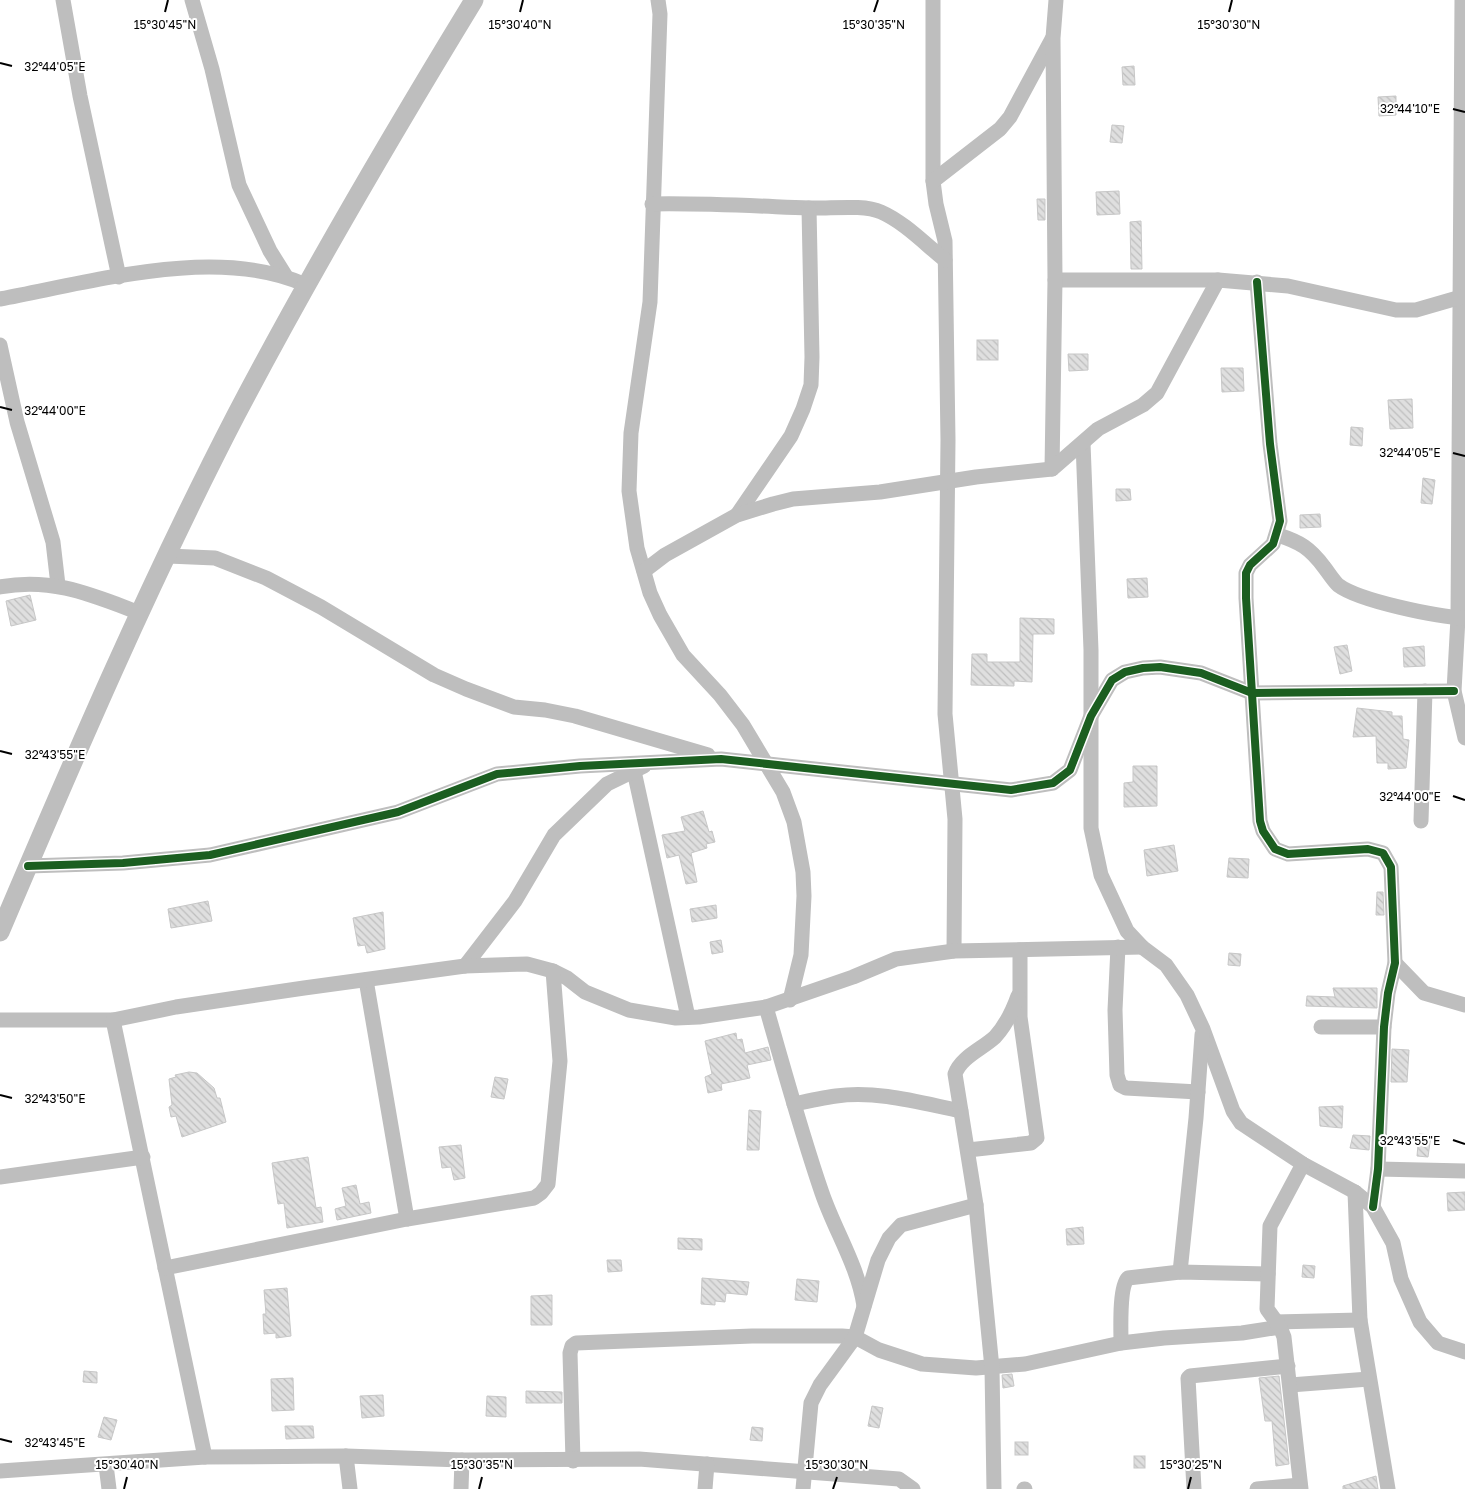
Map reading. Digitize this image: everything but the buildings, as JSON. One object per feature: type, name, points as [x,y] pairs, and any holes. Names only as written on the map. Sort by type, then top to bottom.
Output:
[{"type":"street","points":[[63,0],[80,96],[119,277]]},
{"type":"street","points":[[192,0],[212,69],[239,185],[270,251],[285,275]]},
{"type":"street","points":[[0,932],[140,613],[235,417],[306,285],[370,172],[474,0]]},
{"type":"street","points":[[658,0],[660,14],[650,302],[630,433],[629,491],[637,548],[660,615],[683,655],[720,695],[743,725],[783,792],[794,822],[803,872],[801,956],[790,1000]]},
{"type":"street","points":[[933,0],[933,181],[936,204],[944,232],[945,260],[947,483],[946,714],[955,820],[954,951]]},
{"type":"street","points":[[1052,469],[1055,280],[1053,38],[1056,0]]},
{"type":"street","points":[[1462,0],[1461,618],[1454,690],[1464,730]]},
{"type":"street","points":[[933,181],[1000,129],[1010,117],[1053,38]]},
{"type":"street","points":[[652,204],[716,203],[870,209],[882,212],[945,260]]},
{"type":"street","points":[[737,515],[791,436],[803,409],[811,384],[809,208]]},
{"type":"street","points":[[0,299],[119,277],[213,266],[285,275],[306,285]]},
{"type":"street","points":[[1055,280],[1218,280],[1257,282],[1288,286],[1396,310],[1416,310],[1461,297]]},
{"type":"street","points":[[644,571],[671,552],[737,515],[793,499],[880,492],[976,477],[1052,469],[1112,420],[1143,405],[1157,393],[1218,280]]},
{"type":"street","points":[[1257,282],[1270,444],[1280,521],[1278,535],[1267,551],[1250,565],[1246,573],[1259,808],[1263,831],[1275,849],[1288,854],[1368,849],[1383,853],[1388,858],[1391,867],[1395,963],[1388,993],[1384,1027],[1378,1169],[1373,1207]]},
{"type":"street","points":[[0,345],[17,422],[53,542],[58,585]]},
{"type":"street","points":[[1082,443],[1091,650],[1091,828],[1101,876],[1127,931],[1142,947],[1166,965],[1187,995],[1203,1029],[1237,1117],[1256,1133],[1303,1164],[1355,1192],[1373,1207],[1393,1244],[1401,1279],[1411,1306],[1420,1322],[1438,1343],[1465,1352]]},
{"type":"street","points":[[1278,535],[1300,542],[1317,557],[1337,584],[1352,593],[1376,602],[1461,618]]},
{"type":"street","points":[[168,556],[215,558],[266,578],[321,607],[434,675],[514,707],[545,710],[575,716],[721,759],[767,765],[1011,790],[1052,783],[1070,770],[1091,716],[1112,680],[1124,672],[1142,668],[1160,667],[1201,672],[1252,693],[1454,690]]},
{"type":"street","points":[[0,587],[22,582],[58,585],[140,613]]},
{"type":"street","points":[[1421,821],[1425,691]]},
{"type":"street","points":[[28,866],[123,863],[210,855],[398,812],[497,774],[580,766],[721,759]]},
{"type":"street","points":[[465,966],[515,901],[554,835],[607,784],[652,763]]},
{"type":"street","points":[[634,771],[688,1017]]},
{"type":"street","points":[[0,1020],[113,1020],[176,1007],[465,966],[527,964],[553,971],[567,978],[585,992],[621,1007],[676,1018],[766,1007],[853,977],[896,959],[954,951],[1142,947]]},
{"type":"street","points":[[1118,948],[1115,1010],[1117,1076],[1120,1085],[1126,1088],[1198,1092]]},
{"type":"street","points":[[968,1150],[1031,1143],[1037,1138],[1027,1082],[1018,996],[1020,950]]},
{"type":"street","points":[[1395,963],[1424,993],[1465,1004]]},
{"type":"street","points":[[165,1268],[407,1219],[534,1198],[542,1193],[548,1184],[560,1061],[553,971]]},
{"type":"street","points":[[366,980],[407,1219]]},
{"type":"street","points":[[994,1489],[992,1368],[976,1205],[968,1150],[954,1082],[957,1068],[996,1036],[1006,1022],[1018,996]]},
{"type":"street","points":[[766,1007],[822,1193],[841,1242],[860,1282],[865,1308]]},
{"type":"street","points":[[113,1020],[205,1456]]},
{"type":"street","points":[[1321,1027],[1384,1027]]},
{"type":"street","points":[[1180,1272],[1203,1029]]},
{"type":"street","points":[[794,1104],[836,1095],[853,1094],[913,1101],[961,1111]]},
{"type":"street","points":[[0,1177],[143,1158]]},
{"type":"street","points":[[1257,1489],[1301,1487],[1288,1366],[1278,1325],[1267,1309],[1270,1226],[1303,1164]]},
{"type":"street","points":[[1378,1169],[1465,1171]]},
{"type":"street","points":[[1355,1192],[1360,1320],[1388,1489]]},
{"type":"street","points":[[803,1489],[808,1418],[814,1393],[855,1337],[878,1260],[894,1231],[901,1225],[914,1220],[976,1205]]},
{"type":"street","points":[[1121,1343],[1125,1281],[1128,1278],[1180,1272],[1268,1274]]},
{"type":"street","points":[[573,1461],[570,1353],[573,1344],[752,1336],[855,1337],[880,1350],[922,1364],[992,1368],[1025,1364],[1121,1343],[1242,1333],[1278,1325],[1360,1320]]},
{"type":"street","points":[[1194,1489],[1188,1378],[1190,1376],[1288,1366]]},
{"type":"street","points":[[1290,1385],[1369,1379]]},
{"type":"street","points":[[0,1471],[106,1465],[205,1456],[346,1456],[573,1461],[639,1459],[804,1471],[899,1484],[914,1489]]},
{"type":"street","points":[[346,1456],[350,1489]]},
{"type":"street","points":[[461,1489],[462,1460]]},
{"type":"street","points":[[705,1489],[707,1464]]},
{"type":"street","points":[[106,1465],[108,1489]]},
{"type":"cycle path","points":[[1257,282],[1270,444],[1280,521],[1273,544],[1250,565],[1246,573],[1260,821],[1263,831],[1275,849],[1288,854],[1368,849],[1383,853],[1391,867],[1395,963],[1388,993],[1384,1027],[1378,1169],[1373,1207]]},
{"type":"cycle path","points":[[28,866],[123,863],[210,855],[398,812],[497,774],[580,766],[721,759],[1011,790],[1053,783],[1070,770],[1091,716],[1112,680],[1125,672],[1143,668],[1160,667],[1201,673],[1252,693],[1454,691]]}]
